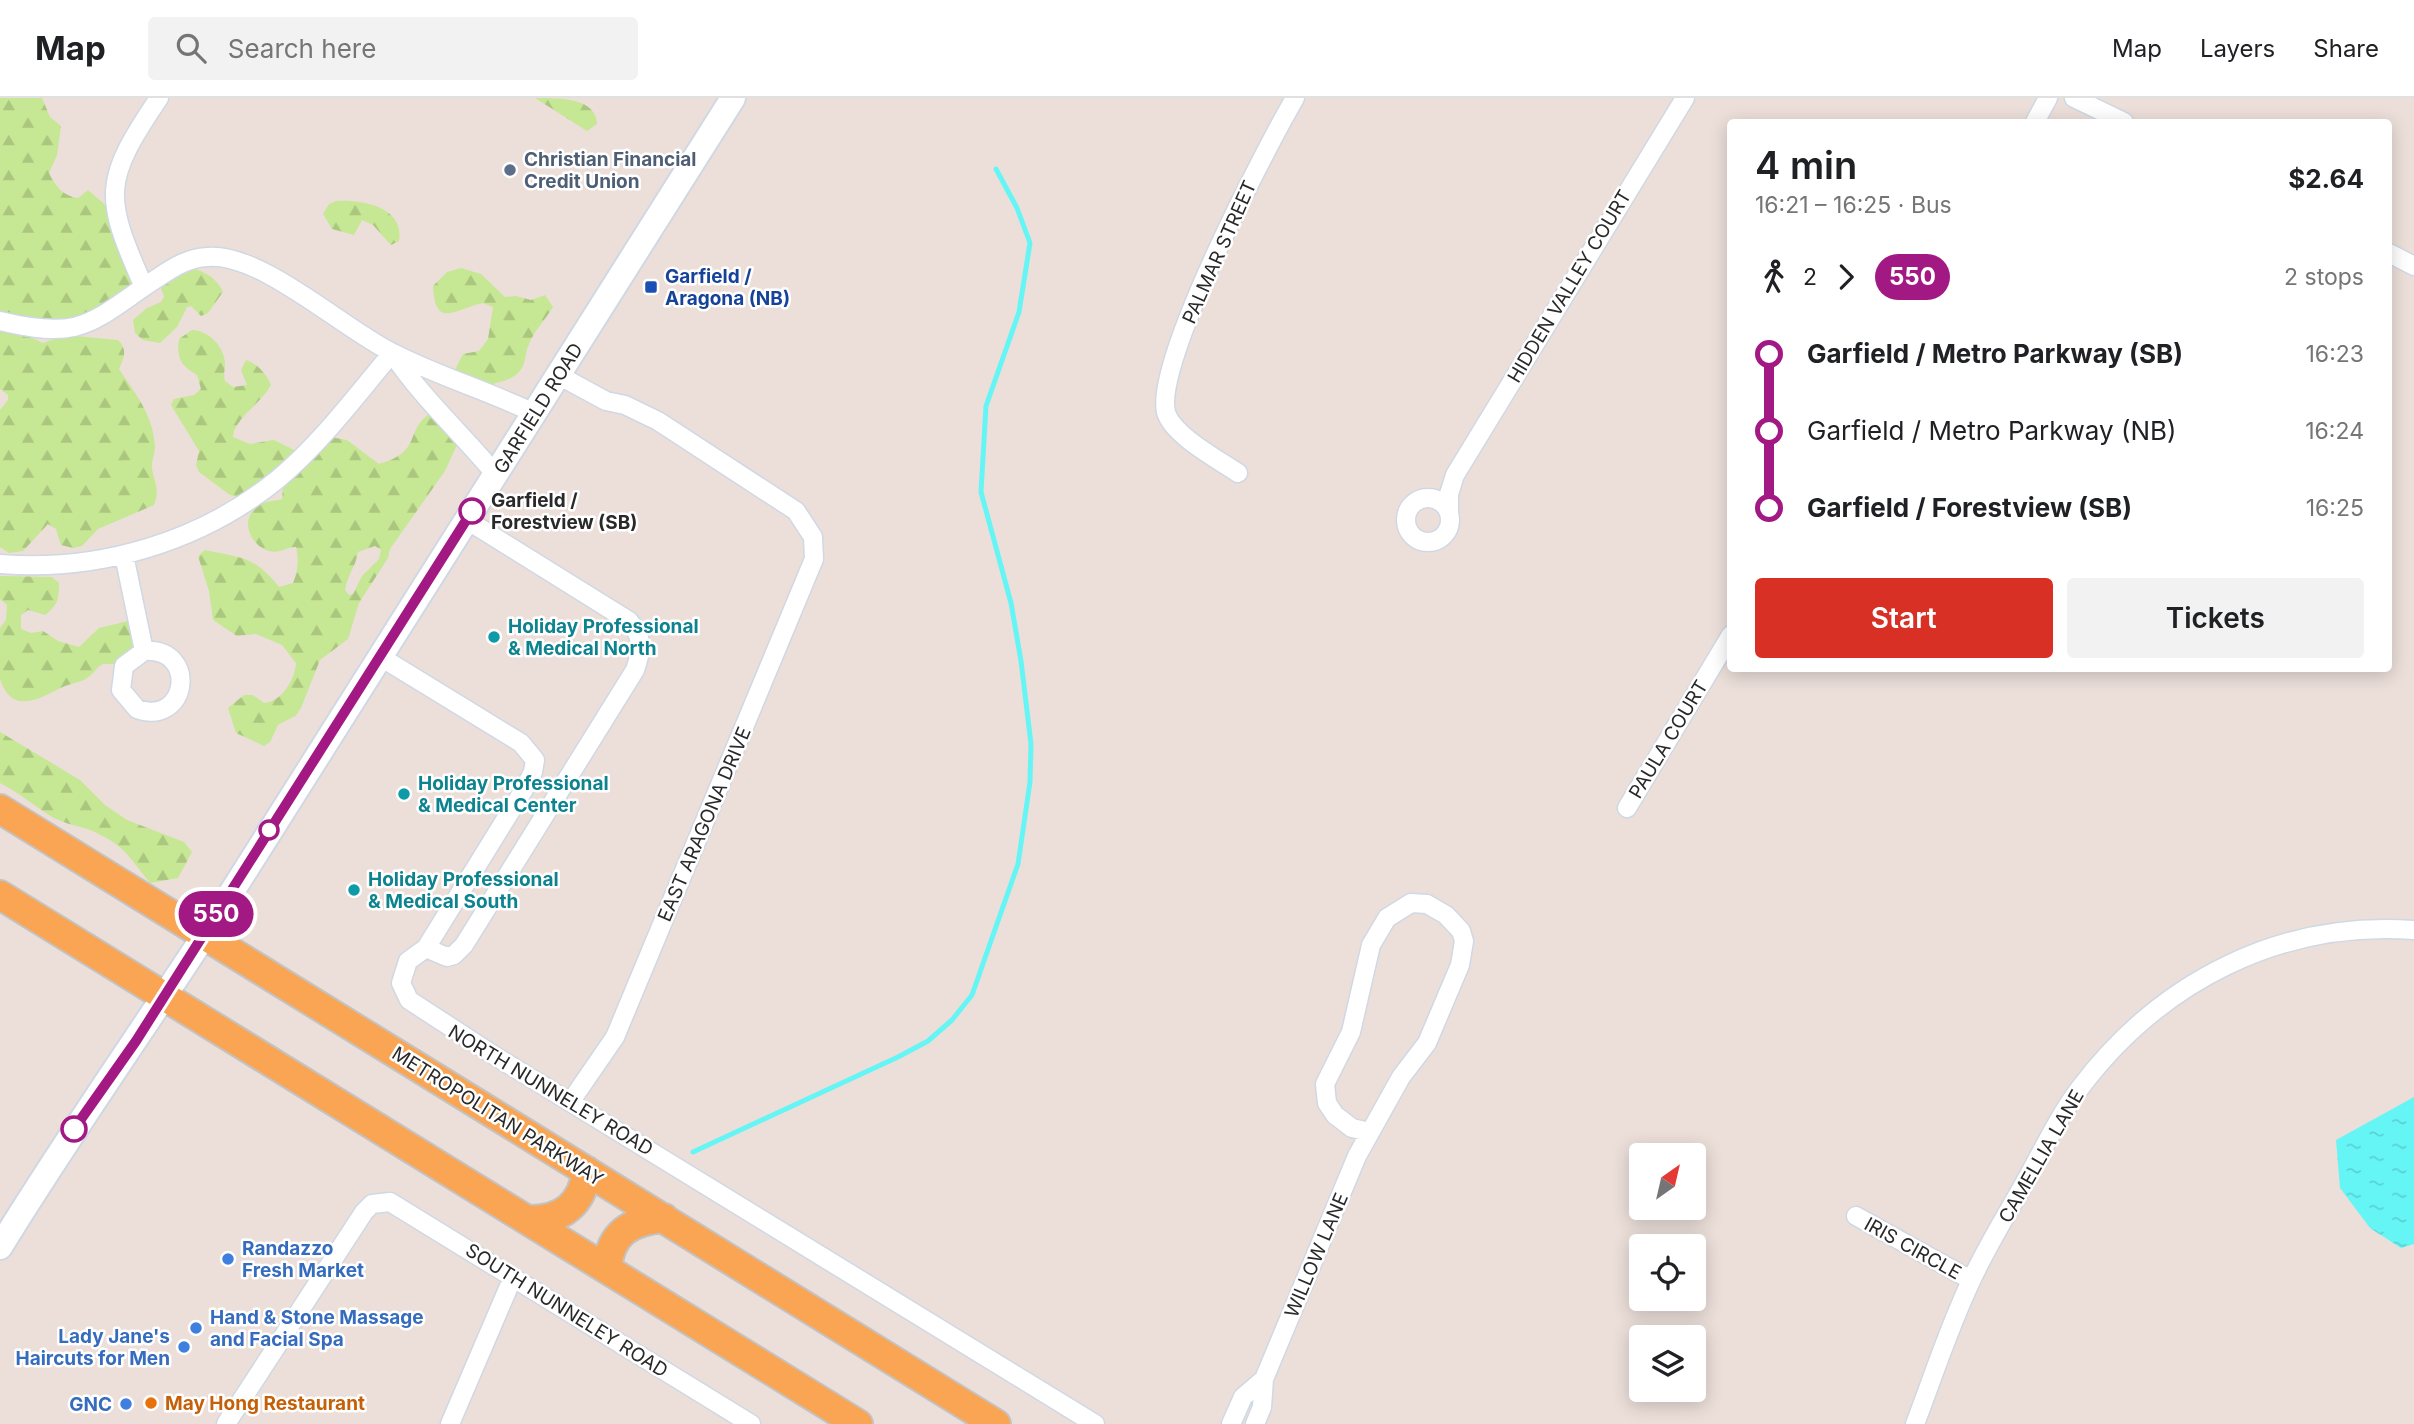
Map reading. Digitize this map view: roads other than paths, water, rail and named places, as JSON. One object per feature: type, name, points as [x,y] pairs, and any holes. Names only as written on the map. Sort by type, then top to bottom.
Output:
[{"type":"main road","name":"GARFIELD ROAD","points":[[0,1247],[94,1098],[204,936],[733,98]]},
{"type":"main road","name":"METROPOLITAN PARKWAY","points":[[0,809],[996,1424]]},
{"type":"main road","points":[[0,831],[39,856],[85,861]]},
{"type":"main road","points":[[0,895],[858,1424]]},
{"type":"main road","points":[[529,1220],[555,1217],[574,1205],[581,1195],[587,1171]]},
{"type":"main road","points":[[607,1269],[611,1248],[622,1231],[644,1220],[664,1218]]},
{"type":"street","points":[[144,287],[124,243],[114,201],[115,180],[128,144],[159,98]]},
{"type":"street","name":"PALMAR STREET","points":[[1238,473],[1182,434],[1166,415],[1169,379],[1189,318],[1260,162],[1296,98]]},
{"type":"street","name":"HIDDEN VALLEY COURT","points":[[1455,475],[1408,511],[1407,527],[1414,538],[1427,543],[1441,539],[1450,527],[1449,494],[1455,475],[1685,98]]},
{"type":"street","points":[[2037,119],[2048,98]]},
{"type":"street","points":[[2074,98],[2118,119]]},
{"type":"street","points":[[2392,255],[2414,266]]},
{"type":"street","points":[[0,321],[30,328],[83,326],[110,314],[179,264],[195,259],[223,257],[260,270],[392,353],[534,413]]},
{"type":"street","points":[[392,353],[415,387],[461,432],[496,475]]},
{"type":"street","points":[[0,564],[57,564],[124,555],[207,525],[277,479],[308,450],[392,353]]},
{"type":"street","name":"EAST ARAGONA DRIVE","points":[[558,375],[597,397],[625,405],[658,421],[796,511],[813,537],[814,559],[615,1037],[571,1101]]},
{"type":"street","points":[[1425,498],[1439,501],[1449,512]]},
{"type":"street","points":[[426,948],[447,957],[454,955],[464,945],[635,670],[641,641],[629,621],[467,520]]},
{"type":"street","points":[[124,555],[144,652]]},
{"type":"street","name":"PAULA COURT","points":[[1627,808],[1727,642]]},
{"type":"street","name":"NORTH NUNNELEY ROAD","points":[[379,656],[521,743],[535,761],[523,791],[426,948],[408,961],[401,983],[409,1000],[485,1050],[1095,1424]]},
{"type":"street","name":"WILLOW LANE","points":[[1255,1424],[1262,1407],[1264,1379],[1357,1156],[1401,1077],[1427,1043],[1460,965],[1464,942],[1461,932],[1446,915],[1427,904],[1411,902],[1387,918],[1371,945],[1351,1032],[1325,1084],[1327,1102],[1335,1115],[1352,1128],[1370,1132]]},
{"type":"street","name":"CAMELLIA LANE","points":[[1915,1424],[1971,1280],[2079,1089],[2156,1009],[2226,964],[2258,950],[2336,933],[2414,930]]},
{"type":"street","name":"SOUTH NUNNELEY ROAD","points":[[226,1424],[364,1212],[381,1202],[400,1206],[751,1424]]},
{"type":"street","name":"IRIS CIRCLE","points":[[1856,1216],[1971,1280]]},
{"type":"street","points":[[450,1424],[513,1277]]},
{"type":"street","name":"WILLOW LANE","points":[[1231,1424],[1242,1397],[1264,1379]]},
{"type":"water","points":[[2414,1097],[2414,1244],[2401,1248],[2370,1228],[2340,1188],[2336,1140]]},
{"type":"waterway","points":[[693,1152],[898,1057],[928,1041],[952,1020],[972,995],[1018,864],[1030,782],[1031,744],[1011,603],[981,492],[986,406],[1019,312],[1030,243],[1017,208],[996,169]]},
{"type":"place","name":"Christian Financial Credit Union","points":[[510,170]]},
{"type":"place","name":"Garfield / Aragona (NB)","points":[[651,287]]},
{"type":"place","name":"Garfield / Forestview (SB)","points":[[472,511]]},
{"type":"place","name":"Holiday Professional & Medical North","points":[[494,637]]},
{"type":"place","name":"Holiday Professional & Medical Center","points":[[404,794]]},
{"type":"place","name":"Holiday Professional & Medical South","points":[[354,890]]},
{"type":"place","name":"Randazzo Fresh Market","points":[[228,1259]]},
{"type":"place","name":"Hand & Stone Massage and Facial Spa","points":[[196,1328]]},
{"type":"place","name":"Lady Jane's Haircuts for Men","points":[[184,1347]]},
{"type":"place","name":"May Hong Restaurant","points":[[151,1403]]},
{"type":"place","name":"GNC","points":[[126,1404]]}]
